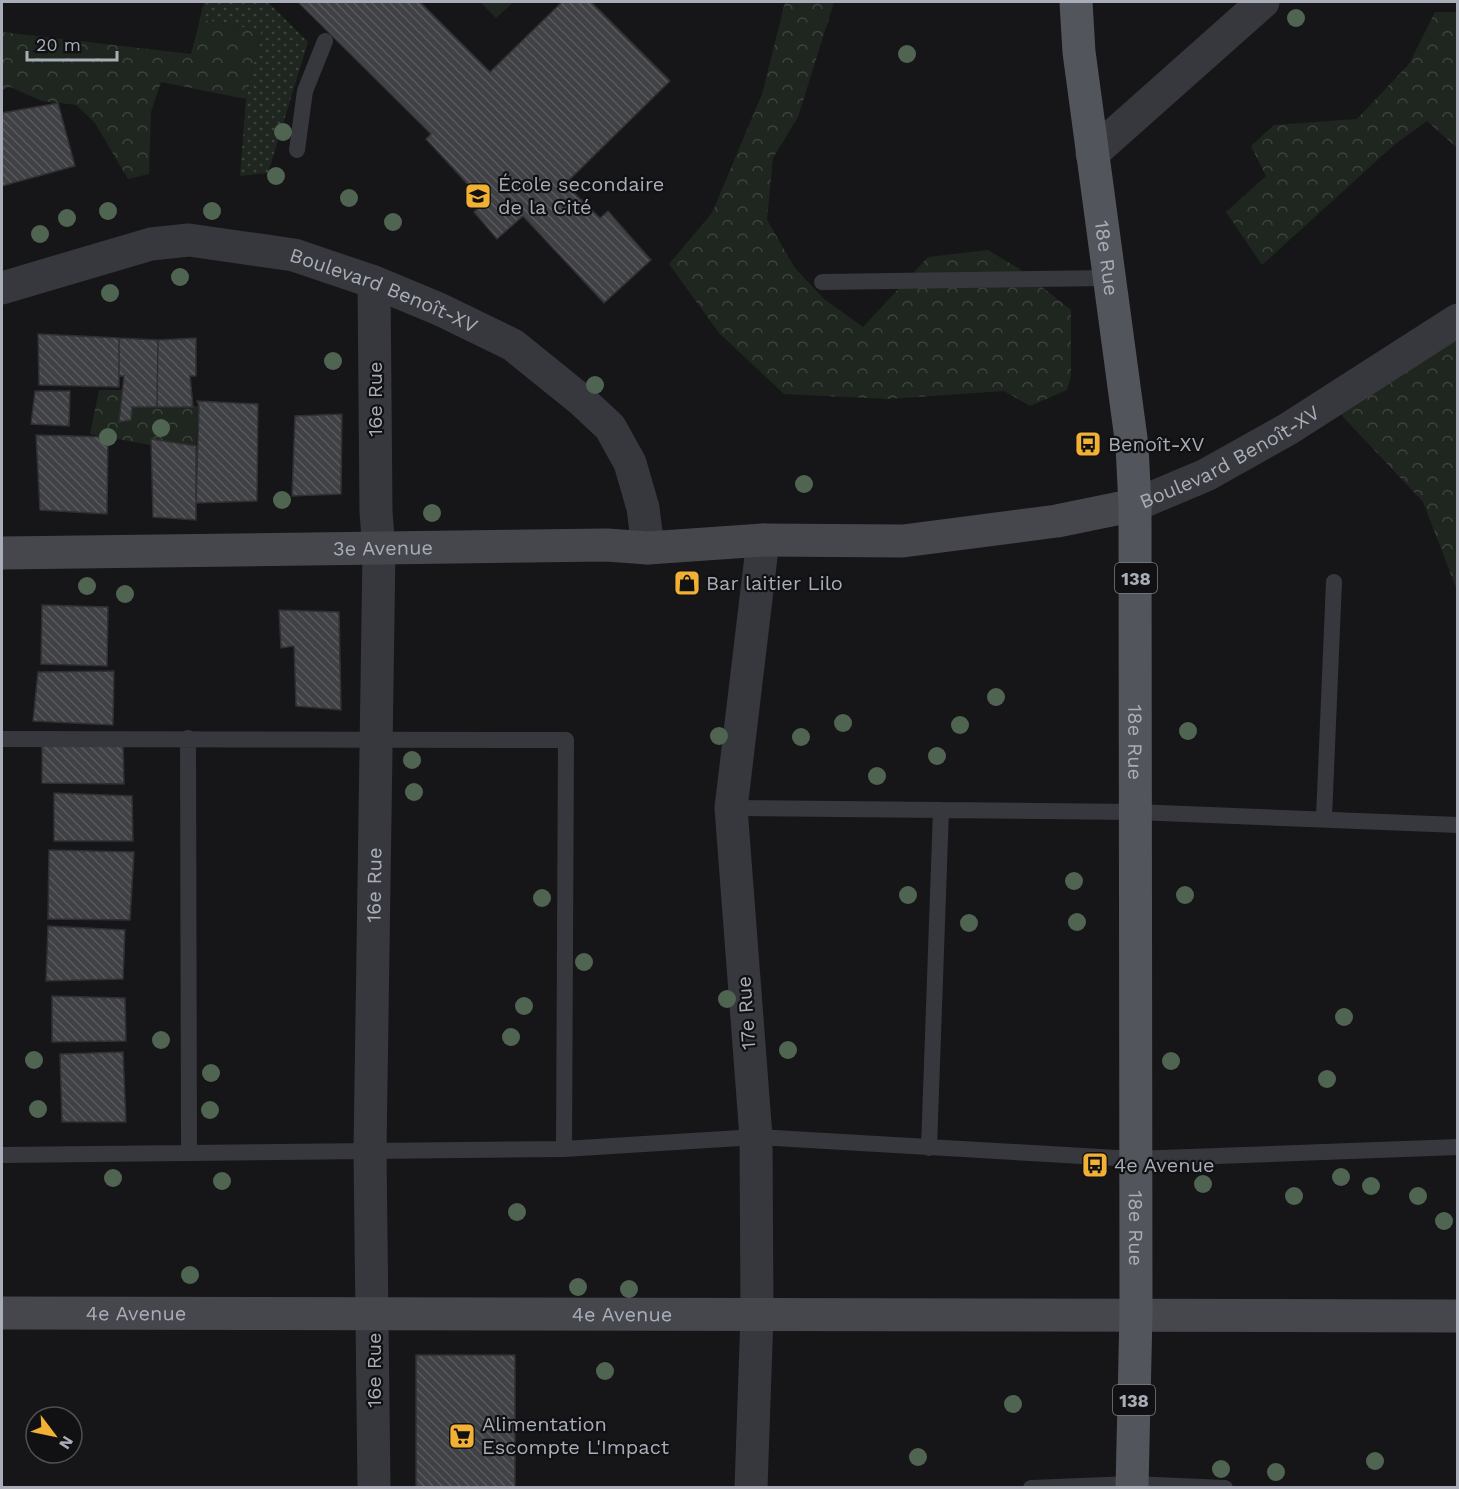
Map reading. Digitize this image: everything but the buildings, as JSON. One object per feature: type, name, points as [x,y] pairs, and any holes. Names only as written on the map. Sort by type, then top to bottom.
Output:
[{"type":"main road","name":"18e Rue","points":[[1076,2],[1079,52],[1132,446],[1135,505],[1134,1159],[1136,1313],[1132,1486]]},
{"type":"street","points":[[1092,154],[1263,2]]},
{"type":"street","name":"Boulevard Benoît-XV","points":[[2,288],[151,244],[189,240],[294,255],[374,282],[439,309],[513,345],[581,400],[610,427],[630,463],[643,508],[648,548]]},
{"type":"street","name":"16e Rue","points":[[374,282],[376,512],[379,550],[370,1151],[374,1314],[374,1488]]},
{"type":"street","name":"Boulevard Benoît-XV","points":[[763,540],[903,541],[1057,521],[1135,505],[1206,475],[1288,429],[1458,320]]},
{"type":"street","name":"3e Avenue","points":[[2,553],[379,550],[608,545],[648,548],[763,540]]},
{"type":"street","name":"17e Rue","points":[[751,1488],[757,1315],[756,1137],[731,808],[763,540]]},
{"type":"street","name":"4e Avenue","points":[[2,1313],[757,1315],[1136,1313],[1458,1316]]},
{"type":"lane","points":[[297,150],[305,91],[325,41]]},
{"type":"lane","points":[[822,282],[1108,278]]},
{"type":"lane","points":[[1324,817],[1334,582]]},
{"type":"lane","points":[[2,739],[375,737],[566,740],[564,1149]]},
{"type":"lane","points":[[188,738],[189,1151]]},
{"type":"lane","points":[[731,808],[1135,812],[1324,817],[1458,825]]},
{"type":"lane","points":[[929,1148],[941,810]]},
{"type":"lane","points":[[2,1155],[189,1151],[564,1149],[756,1137],[1134,1159],[1458,1147]]},
{"type":"lane","points":[[1032,1488],[1132,1486],[1225,1488]]},
{"type":"green space","points":[[204,2],[268,2],[308,42],[268,173],[240,176],[246,99],[261,31],[200,19]]},
{"type":"green space","points":[[480,2],[514,2],[496,18]]},
{"type":"green space","points":[[785,2],[834,2],[798,117],[773,158],[767,220],[795,268],[824,299],[863,327],[928,257],[988,250],[1018,268],[1071,310],[1071,376],[1067,390],[1030,406],[1004,391],[889,399],[784,394],[719,333],[669,264],[712,213],[762,94]]},
{"type":"green space","points":[[1435,12],[1457,12],[1457,148],[1427,121],[1394,145],[1262,265],[1226,212],[1266,176],[1251,146],[1274,125],[1357,119],[1409,64]]},
{"type":"green space","points":[[200,19],[261,31],[246,99],[161,82],[151,112],[149,174],[128,179],[95,123],[76,105],[42,101],[10,87],[2,90],[2,32],[191,54]]},
{"type":"green space","points":[[1457,339],[1457,590],[1423,502],[1331,404]]},
{"type":"green space","points":[[99,390],[122,390],[120,422],[131,420],[132,407],[199,406],[196,446],[151,439],[151,445],[90,434]]},
{"type":"place","name":"École secondaire de la Cité","points":[[478,196]]},
{"type":"place","name":"Benoît-XV","points":[[1088,444]]},
{"type":"place","name":"Bar laitier Lilo","points":[[687,583]]},
{"type":"place","name":"4e Avenue","points":[[1095,1165]]},
{"type":"place","name":"Alimentation Escompte L'Impact","points":[[462,1436]]}]
